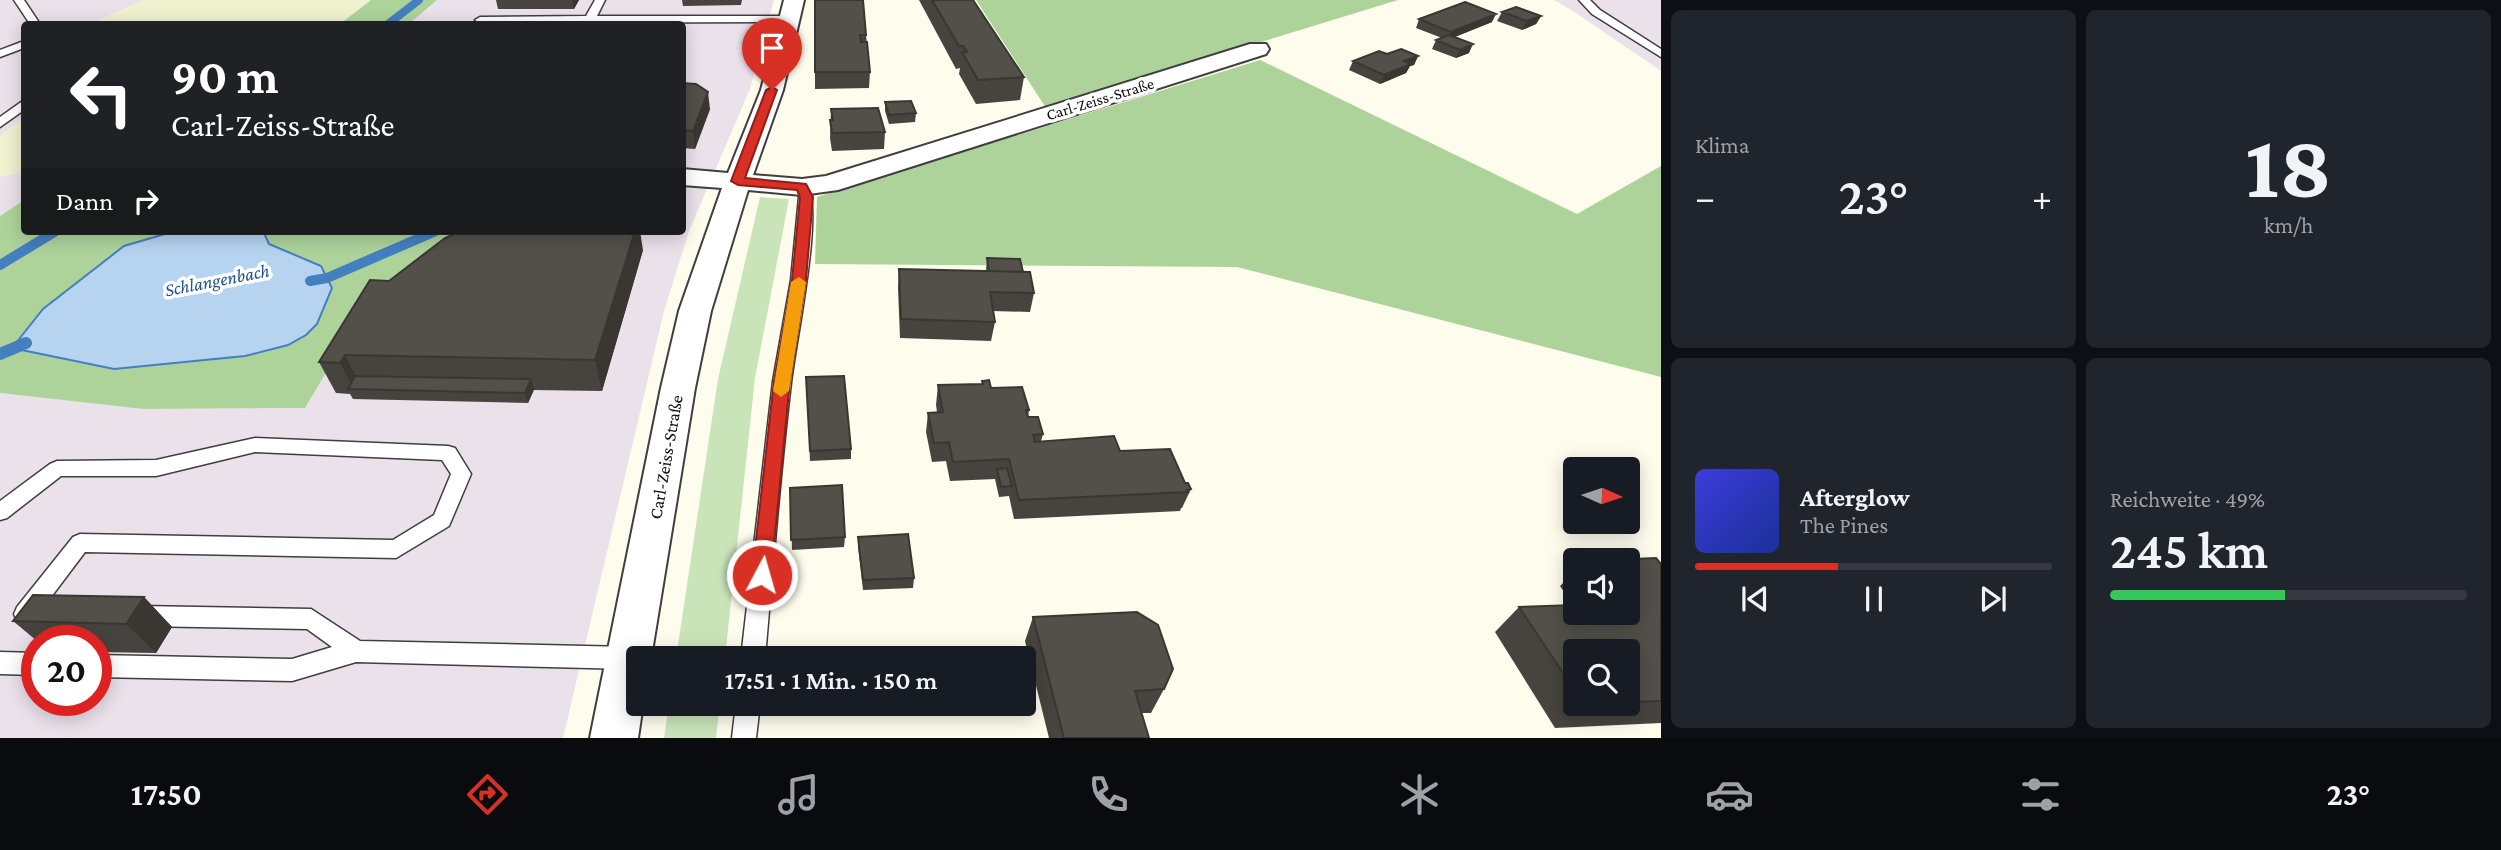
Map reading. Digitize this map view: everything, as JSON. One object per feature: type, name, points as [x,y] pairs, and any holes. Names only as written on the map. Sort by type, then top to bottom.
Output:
[{"type":"street","name":"Carl-Zeiss-Straße","points":[[632,646],[678,388],[695,312],[738,181],[772,90],[792,9]]},
{"type":"street","name":"Carl-Zeiss-Straße","points":[[686,177],[802,187],[829,184],[1258,49]]},
{"type":"street","name":"Carl-Zeiss-Straße","points":[[614,738],[626,678]]},
{"type":"lane","points":[[19,0],[33,21]]},
{"type":"lane","points":[[590,20],[600,0]]},
{"type":"lane","points":[[1584,0],[1596,12],[1661,54]]},
{"type":"lane","points":[[480,20],[590,20],[792,9]]},
{"type":"lane","points":[[0,54],[21,45]]},
{"type":"lane","points":[[0,123],[21,106]]},
{"type":"lane","points":[[754,646],[782,381],[799,280],[806,197],[802,187]]},
{"type":"lane","points":[[0,512],[57,469],[156,468],[255,445],[448,453],[461,474],[442,520],[396,549],[80,543],[25,614],[52,614]]},
{"type":"lane","points":[[121,615],[311,619],[356,651]]},
{"type":"lane","points":[[112,666],[292,670],[356,651],[626,658]]},
{"type":"lane","points":[[0,663],[21,664]]},
{"type":"lane","points":[[744,738],[747,716]]},
{"type":"shaded area","points":[[0,0],[144,0],[97,21],[21,21],[21,120],[0,137]]},
{"type":"shaded area","points":[[437,0],[774,0],[750,89],[689,231],[664,311],[563,738],[0,738],[0,393],[143,409],[305,408],[370,299],[486,235],[686,235],[686,21],[412,21]]},
{"type":"shaded area","points":[[1554,0],[1661,0],[1661,71],[1573,11]]},
{"type":"shaded area","points":[[21,172],[21,202],[0,216],[0,177]]},
{"type":"green space","points":[[144,0],[371,0],[344,21],[97,21]]},
{"type":"green space","points":[[371,0],[437,0],[412,21],[344,21]]},
{"type":"green space","points":[[976,0],[1398,0],[1046,108]]},
{"type":"green space","points":[[1260,60],[1577,214],[1661,166],[1661,377],[1237,267],[815,264],[817,197]]},
{"type":"green space","points":[[21,120],[21,172],[0,177],[0,137]]},
{"type":"green space","points":[[760,197],[789,199],[755,378],[726,646],[678,646],[718,379]]},
{"type":"green space","points":[[21,202],[21,235],[486,235],[370,299],[305,408],[143,409],[0,393],[0,216]]},
{"type":"green space","points":[[667,716],[719,716],[716,738],[664,738]]},
{"type":"water","points":[[161,235],[265,235],[269,244],[321,266],[332,288],[317,324],[306,335],[288,345],[245,356],[114,369],[12,348],[43,309],[124,246]]},
{"type":"building","points":[[815,0],[863,0],[866,35],[860,35],[861,42],[867,42],[870,72],[815,72]]},
{"type":"building","points":[[932,0],[973,0],[1024,77],[978,80],[962,52],[967,52],[963,46],[959,46]]},
{"type":"building","points":[[1465,2],[1496,14],[1451,32],[1419,19]]},
{"type":"building","points":[[1516,7],[1541,16],[1527,21],[1502,12]]},
{"type":"building","points":[[1449,35],[1473,44],[1460,50],[1436,40]]},
{"type":"building","points":[[1401,49],[1418,56],[1404,61],[1411,64],[1384,75],[1353,61],[1379,51],[1387,54]]},
{"type":"building","points":[[686,83],[696,84],[708,92],[693,131],[686,130]]},
{"type":"building","points":[[911,101],[916,113],[889,115],[885,102]]},
{"type":"building","points":[[878,108],[885,132],[832,133],[831,109]]},
{"type":"building","points":[[452,235],[634,235],[595,360],[345,355],[340,363],[319,362],[370,280],[389,281]]},
{"type":"building","points":[[987,258],[1020,259],[1023,272],[989,271]]},
{"type":"building","points":[[899,269],[1030,272],[1034,293],[990,292],[995,322],[901,319]]},
{"type":"building","points":[[355,376],[531,379],[525,393],[348,389]]},
{"type":"building","points":[[844,376],[851,449],[810,451],[806,377]]},
{"type":"building","points":[[989,380],[991,388],[1022,387],[1029,410],[1026,410],[1028,417],[1038,417],[1043,434],[1033,435],[1035,442],[1114,436],[1120,451],[1170,449],[1185,483],[1188,483],[1191,489],[1187,490],[1188,492],[1019,500],[1009,459],[953,462],[949,442],[934,443],[928,413],[943,412],[938,385],[983,384],[982,381]]},
{"type":"building","points":[[1007,468],[1012,486],[1001,487],[997,469]]},
{"type":"building","points":[[842,485],[845,537],[791,540],[790,488]]},
{"type":"building","points":[[908,534],[914,578],[863,580],[858,537]]},
{"type":"building","points":[[1656,558],[1661,564],[1661,701],[1640,702],[1640,639],[1563,639],[1563,673],[1519,607],[1563,605],[1563,625],[1640,625],[1640,559]]},
{"type":"building","points":[[33,595],[144,597],[126,624],[13,621]]},
{"type":"building","points":[[1137,612],[1158,625],[1173,669],[1164,689],[1135,691],[1149,738],[1064,738],[1033,617]]},
{"type":"waterway","name":"Schlangenbach","points":[[392,21],[419,0]]},
{"type":"waterway","name":"Schlangenbach","points":[[0,265],[49,235]]},
{"type":"waterway","name":"Schlangenbach","points":[[310,281],[327,278],[427,235]]},
{"type":"waterway","name":"Schlangenbach","points":[[0,354],[26,343]]},
{"type":"slow traffic","points":[[781,391],[799,282]]},
{"type":"route","points":[[762,575],[782,381],[799,280],[806,197],[802,187],[738,181],[772,90]]}]
